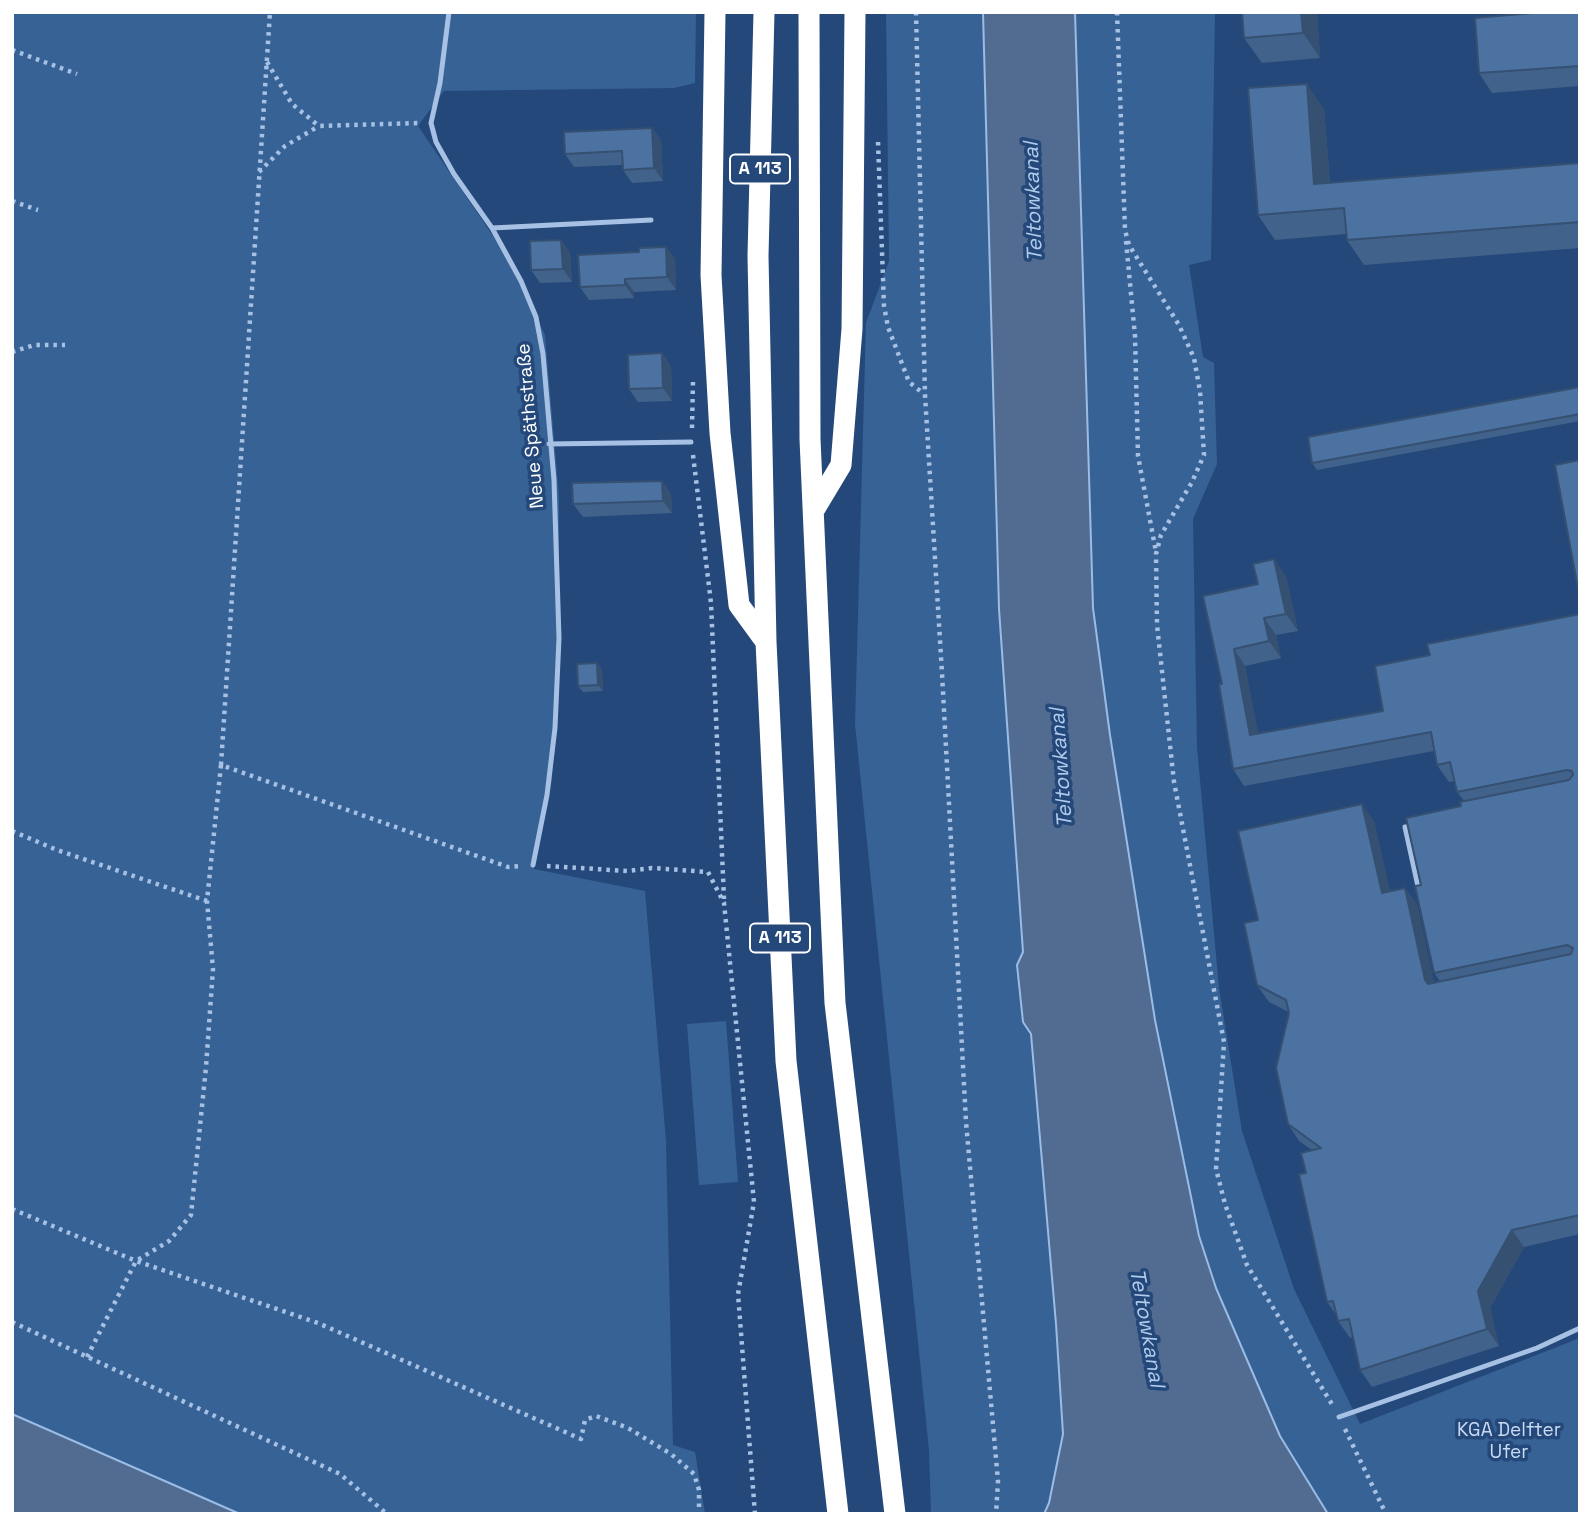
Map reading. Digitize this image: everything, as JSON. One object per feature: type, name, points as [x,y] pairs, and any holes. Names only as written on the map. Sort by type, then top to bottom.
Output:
[{"type":"highway","points":[[715,12],[711,275],[720,433],[739,605],[766,642]]},
{"type":"highway","name":"A 113","points":[[764,12],[758,256],[766,642],[786,1061],[837,1508]]},
{"type":"highway","name":"A 113","points":[[809,12],[810,439],[835,1003],[894,1514]]},
{"type":"highway","points":[[814,510],[841,465],[851,343],[855,12]]},
{"type":"lane","points":[[431,123],[440,83],[449,12]]},
{"type":"lane","name":"Neue Späthstraße","points":[[431,123],[436,142],[454,174],[492,228],[521,281],[536,317],[543,354],[554,480],[559,638],[555,728],[549,781],[533,865]]},
{"type":"lane","points":[[492,228],[650,220]]},
{"type":"lane","points":[[550,444],[691,442]]},
{"type":"lane","points":[[1419,825],[1405,827],[1419,892]]},
{"type":"lane","points":[[1339,1418],[1536,1348],[1580,1328]]},
{"type":"path","points":[[88,1357],[136,1261],[169,1241],[191,1214],[213,969],[207,901],[221,765],[270,12]]},
{"type":"path","points":[[915,12],[925,395],[943,673],[966,1122],[998,1481],[996,1514]]},
{"type":"path","points":[[1117,12],[1125,230],[1135,337],[1138,456],[1156,554],[1157,625],[1174,782],[1224,1042],[1216,1169],[1225,1204],[1247,1265],[1339,1418],[1386,1514]]},
{"type":"path","points":[[12,50],[77,74]]},
{"type":"path","points":[[267,61],[292,104],[319,126]]},
{"type":"path","points":[[258,172],[285,146],[319,126],[431,123]]},
{"type":"path","points":[[878,135],[884,306],[888,327],[909,382],[925,395]]},
{"type":"path","points":[[12,201],[38,211]]},
{"type":"path","points":[[1125,230],[1129,245],[1179,325],[1194,358],[1199,377],[1204,455],[1192,482],[1161,534],[1156,554]]},
{"type":"path","points":[[12,352],[34,345],[65,345]]},
{"type":"path","points":[[693,374],[691,442],[711,603],[724,903],[754,1202],[738,1294],[755,1514]]},
{"type":"path","points":[[221,765],[508,867],[533,865],[628,871],[652,868],[708,872],[724,903]]},
{"type":"path","points":[[12,831],[57,850],[207,901]]},
{"type":"path","points":[[12,1209],[136,1261],[318,1323],[581,1439],[585,1420],[596,1416],[628,1428],[671,1454],[694,1474],[699,1490],[699,1514]]},
{"type":"path","points":[[12,1322],[340,1474],[387,1514]]},
{"type":"green space","points":[[12,12],[696,12],[695,83],[674,88],[444,91],[418,126],[508,258],[545,335],[559,496],[559,647],[552,780],[534,869],[645,891],[666,1141],[673,1445],[695,1452],[705,1514],[240,1514],[12,1414]]},
{"type":"green space","points":[[886,12],[983,12],[999,609],[1023,953],[1017,965],[1023,1022],[1031,1034],[1063,1434],[1049,1503],[1044,1514],[931,1514],[929,1450],[855,724],[866,323],[889,261]]},
{"type":"green space","name":"KGA Delfter Ufer","points":[[1075,12],[1215,12],[1211,260],[1189,265],[1203,357],[1214,363],[1217,464],[1193,519],[1197,747],[1219,988],[1242,1131],[1294,1289],[1360,1424],[1580,1338],[1580,1514],[1328,1514],[1280,1436],[1216,1288],[1199,1236],[1155,1020],[1093,608]]},
{"type":"green space","points":[[726,1021],[738,1182],[699,1185],[687,1024]]},
{"type":"water","name":"Teltowkanal","points":[[983,12],[1075,12],[1093,608],[1155,1020],[1199,1236],[1216,1288],[1280,1436],[1328,1514],[1044,1514],[1049,1503],[1063,1434],[1031,1034],[1023,1022],[1017,965],[1023,952],[999,609]]},
{"type":"water","points":[[12,1414],[240,1514],[12,1514]]},
{"type":"building","points":[[1242,12],[1301,12],[1303,33],[1244,38]]},
{"type":"building","points":[[1580,12],[1580,66],[1479,73],[1475,18]]},
{"type":"building","points":[[1307,84],[1314,184],[1580,163],[1580,222],[1347,240],[1344,208],[1258,215],[1248,88]]},
{"type":"building","points":[[652,128],[654,168],[623,170],[622,151],[565,154],[564,132]]},
{"type":"building","points":[[561,240],[563,269],[531,270],[530,241]]},
{"type":"building","points":[[666,247],[667,277],[625,279],[625,285],[580,287],[578,255],[639,252],[639,248]]},
{"type":"building","points":[[662,353],[663,388],[629,389],[628,355]]},
{"type":"building","points":[[1580,387],[1580,414],[1312,463],[1308,437]]},
{"type":"building","points":[[1580,460],[1580,599],[1555,465]]},
{"type":"building","points":[[662,481],[663,501],[573,504],[572,483]]},
{"type":"building","points":[[1274,559],[1286,614],[1264,618],[1269,641],[1234,649],[1250,735],[1383,711],[1375,666],[1430,655],[1427,644],[1580,614],[1580,1215],[1512,1230],[1478,1291],[1487,1329],[1360,1370],[1349,1319],[1338,1321],[1333,1301],[1327,1302],[1299,1174],[1306,1173],[1301,1153],[1321,1148],[1288,1124],[1276,1068],[1289,1013],[1286,1000],[1257,985],[1244,923],[1258,920],[1238,831],[1362,804],[1382,893],[1405,888],[1428,984],[1571,954],[1573,948],[1567,945],[1434,973],[1415,886],[1421,885],[1406,818],[1461,806],[1460,802],[1569,780],[1573,775],[1572,771],[1567,770],[1457,792],[1450,762],[1437,765],[1431,732],[1233,769],[1219,684],[1222,684],[1203,596],[1258,584],[1253,564]]},
{"type":"building","points":[[597,663],[598,685],[578,686],[577,664]]}]
